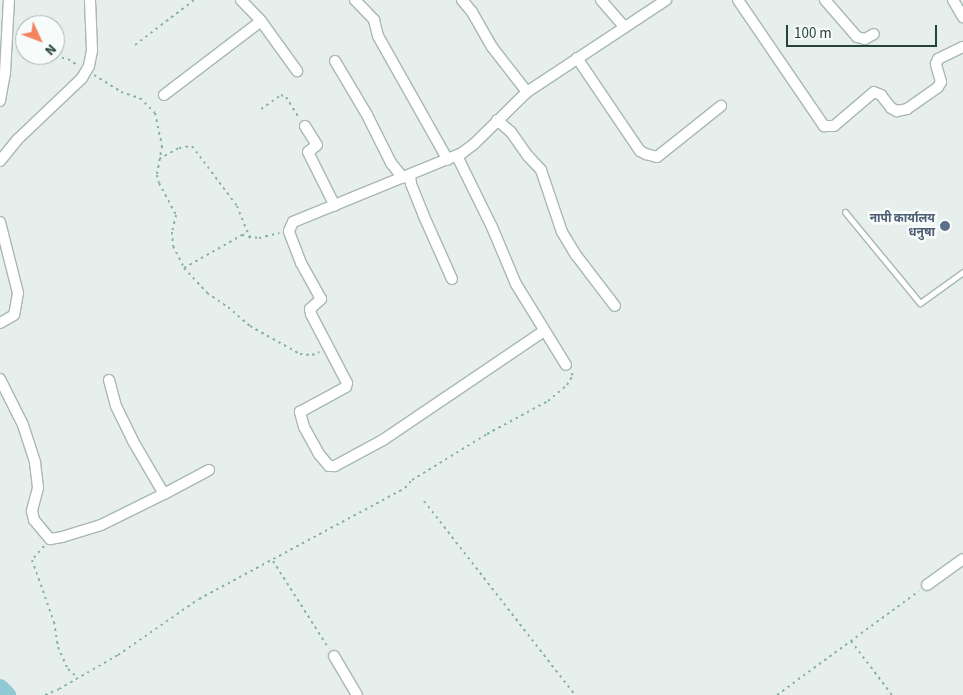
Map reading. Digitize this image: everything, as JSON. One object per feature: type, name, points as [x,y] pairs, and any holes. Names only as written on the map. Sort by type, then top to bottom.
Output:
[{"type":"street","points":[[0,101],[5,73],[8,0]]},
{"type":"street","points":[[0,161],[18,139],[82,78],[89,66],[92,50],[90,0]]},
{"type":"street","points":[[241,0],[261,22],[296,71]]},
{"type":"street","points":[[355,0],[374,20],[378,36],[492,227],[516,284],[566,365]]},
{"type":"street","points":[[462,0],[472,12],[492,47],[527,92]]},
{"type":"street","points":[[602,0],[624,26]]},
{"type":"street","points":[[544,331],[408,424],[334,466],[329,466],[319,454],[304,427],[300,412],[346,386],[347,383],[310,309],[321,299],[302,263],[289,231],[293,222],[452,158],[474,144],[527,92],[666,0]]},
{"type":"street","points":[[738,0],[824,126],[834,126],[874,92],[881,95],[891,108],[896,111],[907,109],[938,87],[941,82],[936,64],[938,60],[963,47]]},
{"type":"street","points":[[825,0],[858,37],[865,39],[874,34]]},
{"type":"street","points":[[953,0],[963,17]]},
{"type":"street","points":[[164,96],[261,22]]},
{"type":"street","points":[[577,58],[640,151],[646,154],[657,157],[721,106]]},
{"type":"street","points":[[335,60],[375,129],[391,163],[407,177],[411,184],[452,278]]},
{"type":"street","points":[[498,120],[511,132],[528,156],[541,170],[562,232],[576,255],[615,306]]},
{"type":"street","points":[[305,126],[317,145],[308,152],[335,206]]},
{"type":"street","points":[[0,222],[18,292],[14,315],[0,323]]},
{"type":"street","points":[[0,379],[23,425],[35,463],[38,488],[32,511],[34,520],[50,538],[101,525],[209,470]]},
{"type":"street","points":[[109,380],[116,406],[133,441],[164,494]]},
{"type":"street","points":[[927,585],[963,559]]},
{"type":"street","points":[[334,656],[357,695]]},
{"type":"lane","points":[[846,212],[920,303],[963,272]]},
{"type":"path","points":[[135,45],[194,0]]},
{"type":"path","points":[[65,58],[82,68]]},
{"type":"path","points":[[90,72],[121,92],[140,98],[155,113],[162,146],[158,160],[159,183],[176,215],[172,232],[173,246],[184,268],[207,293],[228,306],[250,326],[300,354],[312,355],[328,345]]},
{"type":"path","points":[[261,109],[277,96],[284,96],[305,126]]},
{"type":"path","points":[[158,160],[178,148],[192,146],[237,206],[250,238]]},
{"type":"path","points":[[184,268],[242,235],[250,238],[289,231]]},
{"type":"path","points":[[44,695],[118,655],[199,599],[273,561],[405,488],[412,480],[487,434],[548,400],[567,385],[573,376],[566,365]]},
{"type":"path","points":[[424,501],[575,695]]},
{"type":"path","points":[[50,538],[32,560],[54,622],[58,647],[68,669],[78,678]]},
{"type":"path","points":[[273,561],[334,656]]},
{"type":"path","points":[[777,695],[927,585]]},
{"type":"path","points":[[851,641],[892,695]]},
{"type":"waterway","points":[[0,688],[7,695]]},
{"type":"place","name":"नापी कार्यालय धनुषा","points":[[945,226]]}]
